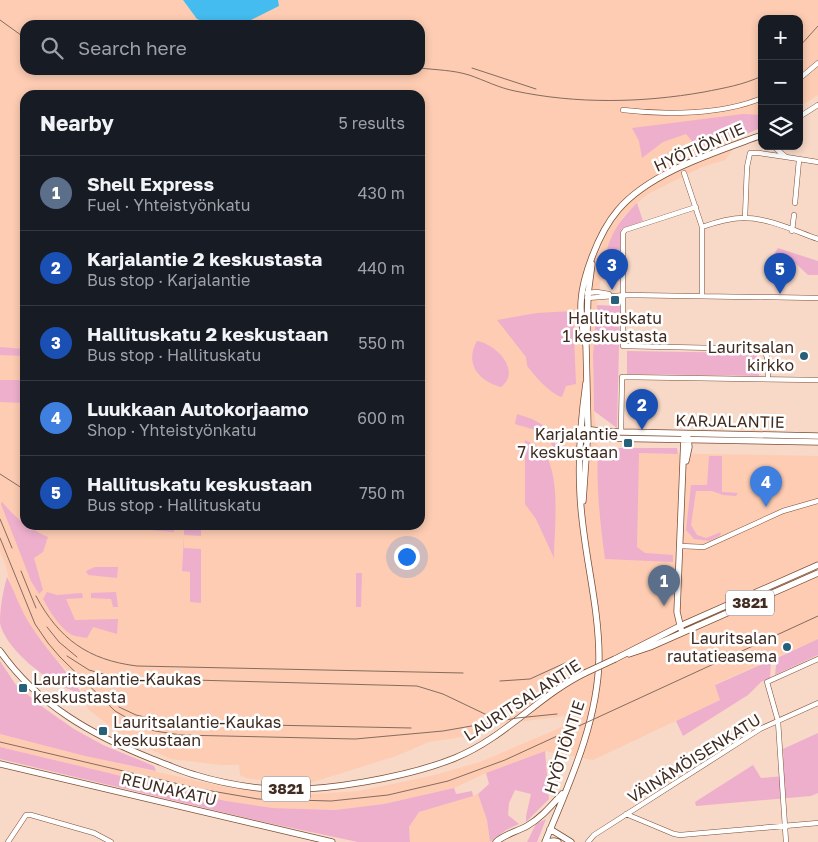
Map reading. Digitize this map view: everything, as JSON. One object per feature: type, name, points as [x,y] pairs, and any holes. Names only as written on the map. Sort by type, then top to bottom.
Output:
[{"type":"main road","name":"HYÖTIÖNTIE","points":[[586,346],[580,298],[585,275],[605,229],[617,211],[636,193],[687,164],[758,137]]},
{"type":"main road","name":"HYÖTIÖNTIE","points":[[585,436],[581,428],[586,383],[588,295],[593,254]]},
{"type":"main road","name":"HYÖTIÖNTIE","points":[[545,842],[590,720],[599,658],[595,605],[582,510],[585,488],[585,436],[588,430],[586,383]]},
{"type":"main road","name":"KARJALANTIE","points":[[581,428],[686,438],[818,436]]},
{"type":"main road","name":"KARJALANTIE","points":[[585,436],[818,442]]},
{"type":"main road","points":[[681,629],[677,612],[686,438]]},
{"type":"main road","name":"LAURITSALANTIE","points":[[0,651],[18,674],[40,696],[65,716],[127,749],[194,775],[229,783],[270,789],[312,788],[349,784],[406,773],[454,758],[490,740],[558,689],[585,674],[622,656],[636,652],[818,565]]},
{"type":"main road","name":"LAURITSALANTIE","points":[[681,629],[818,573]]},
{"type":"main road","name":"REUNAKATU","points":[[0,764],[332,842]]},
{"type":"main road","points":[[496,842],[508,833],[525,827],[539,818],[566,789]]},
{"type":"main road","points":[[550,830],[572,842]]},
{"type":"main road","points":[[545,842],[554,840],[558,842]]},
{"type":"street","points":[[803,76],[818,63]]},
{"type":"street","points":[[623,110],[647,113],[684,113],[732,106],[758,99]]},
{"type":"street","points":[[803,115],[818,106]]},
{"type":"street","points":[[779,152],[786,157]]},
{"type":"street","points":[[745,218],[750,153],[818,162]]},
{"type":"street","points":[[795,202],[799,160]]},
{"type":"street","points":[[684,173],[702,227],[702,296]]},
{"type":"street","points":[[696,207],[625,230],[623,233],[623,346],[760,349],[764,351],[767,358],[768,379]]},
{"type":"street","points":[[792,230],[794,215]]},
{"type":"street","points":[[702,227],[726,220],[745,218],[770,223],[818,239]]},
{"type":"street","points":[[580,298],[588,295],[623,295],[818,298]]},
{"type":"street","points":[[621,432],[622,377],[818,380]]},
{"type":"street","points":[[680,546],[704,547],[783,511],[818,501]]},
{"type":"street","points":[[786,842],[778,722],[767,682],[818,658]]},
{"type":"street","name":"VÄINÄMÖISENKATU","points":[[588,842],[594,835],[760,729],[818,703]]},
{"type":"street","points":[[626,814],[674,834],[818,822]]},
{"type":"street","points":[[8,842],[26,816],[31,815],[94,833],[110,842]]},
{"type":"shaded area","points":[[0,0],[183,0],[200,20],[20,20],[20,75],[425,75],[425,20],[251,20],[279,6],[278,0],[818,0],[818,95],[803,104],[803,15],[758,15],[758,129],[744,135],[725,160],[702,167],[648,194],[622,218],[605,253],[597,305],[593,355],[594,411],[598,448],[639,453],[818,456],[818,639],[715,684],[720,700],[593,760],[545,751],[486,773],[454,788],[384,804],[335,810],[273,808],[226,801],[0,747],[0,734],[85,756],[225,787],[272,793],[316,794],[359,791],[431,776],[480,762],[562,727],[565,716],[492,725],[474,735],[429,742],[396,756],[313,782],[249,779],[240,775],[239,765],[171,759],[123,736],[89,710],[81,685],[35,636],[12,594],[6,566],[0,551]]},
{"type":"shaded area","points":[[743,114],[758,115],[758,129],[744,135],[717,137],[695,151],[692,141],[686,134],[663,142],[642,158],[639,141],[632,128]]},
{"type":"shaded area","points":[[637,203],[643,221],[621,229],[619,281],[602,279],[611,238],[621,221]]},
{"type":"shaded area","points":[[778,248],[818,261],[818,275],[808,275],[791,259],[772,257]]},
{"type":"shaded area","points":[[597,305],[620,306],[617,428],[594,411],[593,355]]},
{"type":"shaded area","points":[[573,311],[576,384],[566,386],[562,397],[548,389],[533,373],[527,365],[526,357],[497,320],[537,313]]},
{"type":"shaded area","points":[[477,341],[492,347],[508,366],[507,381],[501,387],[486,381],[476,370],[472,357]]},
{"type":"shaded area","points":[[0,347],[20,349],[20,356],[0,355]]},
{"type":"shaded area","points":[[627,351],[757,353],[759,376],[627,374]]},
{"type":"shaded area","points":[[0,380],[20,380],[20,403],[0,402]]},
{"type":"shaded area","points":[[517,414],[532,419],[552,430],[558,455],[543,435],[515,424]]},
{"type":"shaded area","points":[[525,440],[542,450],[552,472],[556,502],[554,558],[536,519],[525,504]]},
{"type":"shaded area","points":[[598,448],[677,448],[678,454],[639,453],[637,547],[645,553],[673,555],[673,562],[605,559],[599,504]]},
{"type":"shaded area","points":[[709,456],[722,456],[722,492],[738,493],[736,496],[723,495],[712,491],[696,491],[691,525],[697,535],[706,538],[721,532],[720,536],[710,541],[694,539],[686,530],[691,485],[707,485]]},
{"type":"shaded area","points":[[2,502],[20,519],[20,530],[34,530],[48,537],[43,552],[34,558],[43,590],[39,594],[31,581],[1,504]]},
{"type":"shaded area","points":[[150,530],[174,530],[174,532]]},
{"type":"shaded area","points":[[184,530],[201,530],[201,536],[184,535]]},
{"type":"shaded area","points":[[184,537],[184,548],[201,549],[201,603],[190,602],[190,572],[182,571]]},
{"type":"shaded area","points":[[95,567],[118,567],[117,578],[88,575],[86,571]]},
{"type":"shaded area","points":[[356,573],[362,573],[361,607],[356,607]]},
{"type":"shaded area","points":[[7,577],[31,626],[82,694],[52,680],[34,667],[16,651],[3,632],[0,623]]},
{"type":"shaded area","points":[[47,592],[57,595],[82,593],[83,598],[66,599],[75,620],[118,619],[117,634],[93,627],[87,638],[75,636],[65,630],[56,620],[43,599]]},
{"type":"shaded area","points":[[116,592],[118,607],[113,607],[111,599],[91,598],[91,593]]},
{"type":"shaded area","points":[[818,639],[818,655],[775,675],[777,658]]},
{"type":"shaded area","points":[[771,660],[770,678],[761,682],[748,695],[683,736],[676,721],[720,700],[715,685]]},
{"type":"shaded area","points":[[0,661],[16,685],[44,708],[74,729],[103,745],[154,766],[156,771],[85,756],[0,734]]},
{"type":"shaded area","points":[[818,733],[818,793],[811,796],[696,806],[695,802],[753,765],[761,778],[784,776],[783,749]]},
{"type":"shaded area","points":[[0,747],[226,801],[273,808],[335,810],[384,804],[454,788],[456,794],[472,791],[473,796],[419,812],[409,827],[410,842],[358,842],[268,823],[0,759]]},
{"type":"shaded area","points":[[545,751],[549,799],[526,822],[531,794],[515,790],[509,803],[508,815],[519,824],[506,830],[490,842],[487,820],[478,794],[489,784],[486,773]]},
{"type":"shaded area","points":[[478,794],[487,820],[490,842],[410,842],[409,827],[419,812]]},
{"type":"shaded area","points":[[546,819],[537,842],[527,842],[536,824]]},
{"type":"water","points":[[183,0],[278,0],[279,6],[251,20],[197,19]]},
{"type":"railway","points":[[0,20],[20,34]]},
{"type":"railway","points":[[803,43],[818,26]]},
{"type":"railway","points":[[425,68],[463,73],[509,90],[585,100],[633,100],[681,96],[726,88],[758,78]]},
{"type":"railway","points":[[472,68],[536,89]]},
{"type":"railway","points":[[0,474],[20,487]]},
{"type":"railway","points":[[0,519],[12,548]]},
{"type":"railway","points":[[0,538],[35,624],[48,643],[115,711],[141,726],[155,731],[181,735],[355,739],[443,731],[517,718],[557,714]]},
{"type":"railway","points":[[21,571],[36,608]]},
{"type":"railway","points":[[36,596],[55,624],[77,645],[104,659],[120,663],[137,666],[463,673]]},
{"type":"railway","points":[[0,742],[200,789],[258,799],[331,801],[388,795],[448,781],[505,760],[818,616]]},
{"type":"railway","points":[[47,627],[59,642],[77,657]]},
{"type":"railway","points":[[67,656],[89,670],[117,678],[417,686],[443,694],[487,715],[502,717]]},
{"type":"railway","points":[[500,681],[530,679],[565,663]]},
{"type":"railway","points":[[119,707],[136,715],[171,723],[411,728]]},
{"type":"place","name":"Hallituskatu 2 keskustaan","points":[[612,290]]},
{"type":"place","name":"Hallituskatu keskustaan","points":[[780,294]]},
{"type":"place","name":"Hallituskatu 1 keskustasta","points":[[615,300]]},
{"type":"place","name":"Lauritsalan kirkko","points":[[804,356]]},
{"type":"place","name":"Karjalantie 2 keskustasta","points":[[642,430]]},
{"type":"place","name":"Karjalantie 7 keskustaan","points":[[628,443]]},
{"type":"place","name":"Luukkaan Autokorjaamo","points":[[766,507]]},
{"type":"place","name":"Shell Express","points":[[664,606]]},
{"type":"place","name":"Lauritsalan rautatieasema","points":[[787,647]]},
{"type":"place","name":"Lauritsalantie-Kaukas keskustasta","points":[[23,688]]},
{"type":"place","name":"Lauritsalantie-Kaukas keskustaan","points":[[103,731]]}]
